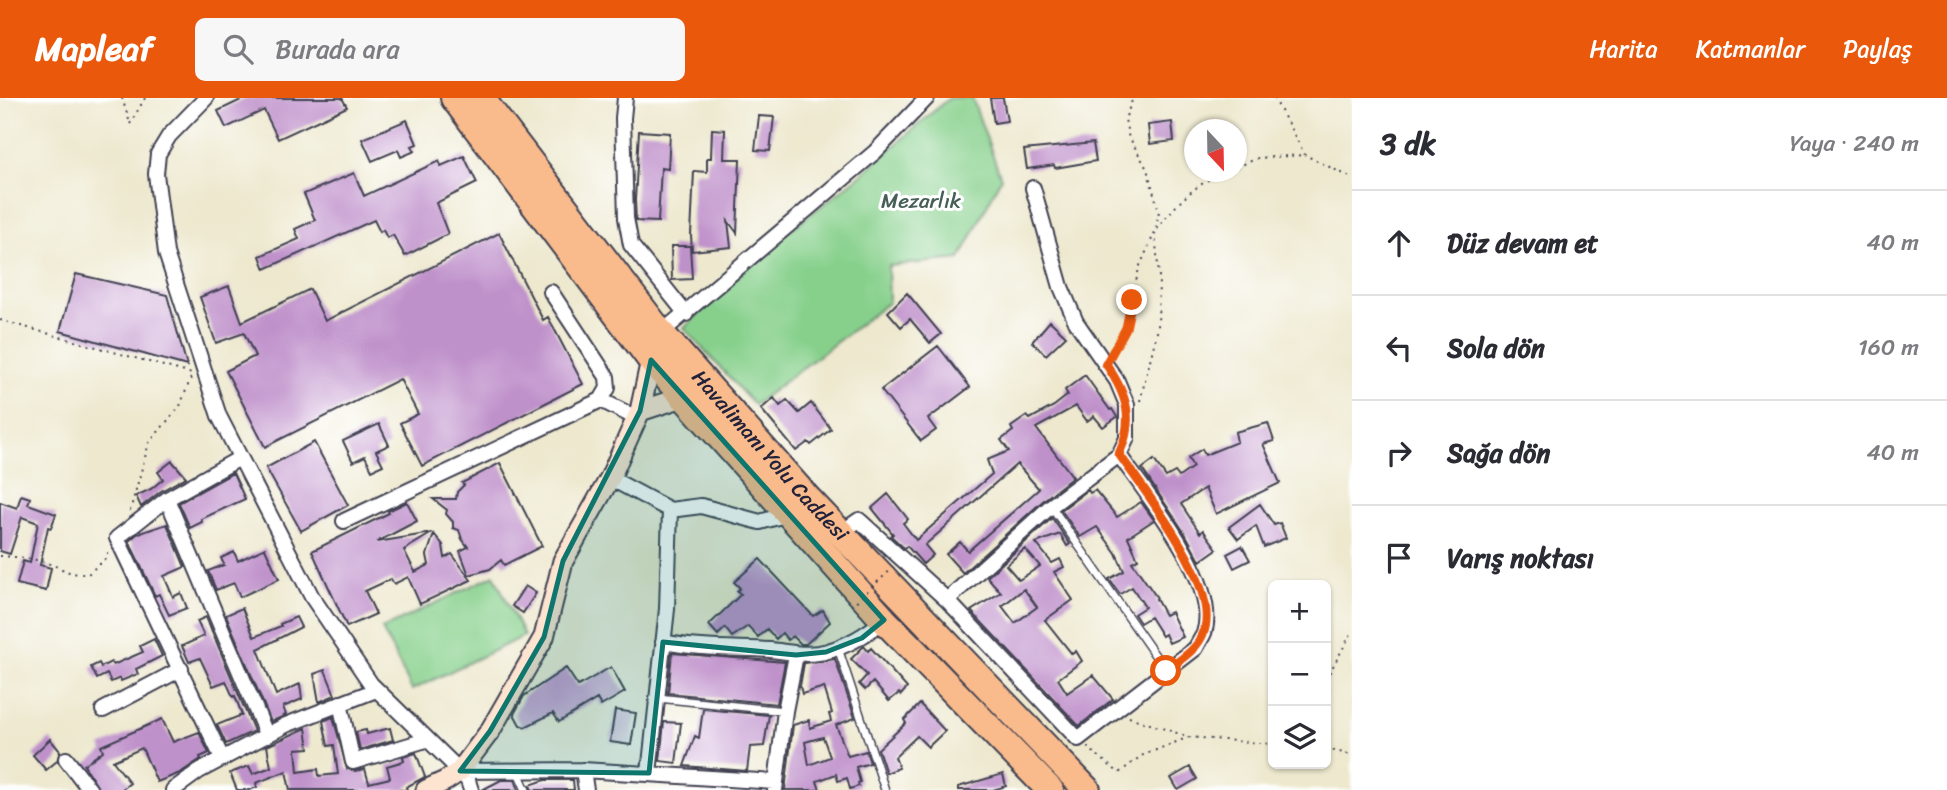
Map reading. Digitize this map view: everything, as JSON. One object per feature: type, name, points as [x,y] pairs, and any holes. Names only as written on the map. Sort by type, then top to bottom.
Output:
[{"type":"highway","name":"Havalimanı Yolu Caddesi","points":[[454,98],[651,360],[884,620],[1050,790]]},
{"type":"highway","name":"Havalimanı Yolu Caddesi","points":[[481,98],[661,333],[840,533],[1087,790]]},
{"type":"highway","points":[[493,98],[516,145]]},
{"type":"street","points":[[206,98],[169,136],[158,154],[156,174],[166,253],[200,376],[312,597],[376,690],[460,771],[468,780],[471,790]]},
{"type":"street","points":[[625,98],[625,218],[631,245],[686,314]]},
{"type":"street","points":[[661,333],[875,152],[928,98]]},
{"type":"street","points":[[947,600],[1051,506],[1119,454],[1127,438],[1127,405],[1117,381],[1076,322],[1061,287],[1032,188]]},
{"type":"street","points":[[344,521],[601,400],[608,388],[607,377],[551,292]]},
{"type":"street","points":[[426,790],[460,771],[490,731],[544,637],[563,561],[610,478],[638,415],[651,360]]},
{"type":"street","points":[[601,400],[638,415],[686,396]]},
{"type":"street","points":[[840,533],[859,520],[947,600],[1078,739],[1196,648],[1205,632],[1202,588],[1189,557],[1119,454]]},
{"type":"street","points":[[222,758],[117,538],[167,499],[240,458]]},
{"type":"street","points":[[610,478],[670,510],[701,506],[760,523],[788,514]]},
{"type":"street","points":[[167,499],[268,736]]},
{"type":"street","points":[[649,773],[667,609],[670,510]]},
{"type":"street","points":[[663,642],[683,646],[773,650],[796,655],[827,652],[862,638],[884,620]]},
{"type":"street","points":[[460,771],[517,769],[649,773],[775,786],[796,655]]},
{"type":"street","points":[[103,710],[181,669]]},
{"type":"street","points":[[173,790],[199,771],[286,725],[376,690]]},
{"type":"street","points":[[340,703],[353,762],[426,740]]},
{"type":"street","points":[[66,759],[90,790]]},
{"type":"street","points":[[583,771],[586,790]]},
{"type":"lane","points":[[1051,506],[1166,671]]},
{"type":"lane","points":[[838,648],[885,790]]},
{"type":"lane","points":[[658,698],[785,711]]},
{"type":"lane","points":[[517,769],[526,790]]},
{"type":"path","points":[[122,98],[130,124],[145,98]]},
{"type":"path","points":[[1133,98],[1125,120],[1128,135],[1147,169],[1158,211],[1155,232],[1159,277],[1158,327],[1139,405]]},
{"type":"path","points":[[1274,98],[1306,155]]},
{"type":"path","points":[[1247,163],[1258,158],[1306,155],[1352,178]]},
{"type":"path","points":[[1106,364],[1126,328],[1139,268],[1155,232],[1173,208],[1203,182]]},
{"type":"path","points":[[0,320],[200,376],[180,406],[149,443],[125,526],[105,559],[88,574],[70,574],[34,559],[0,556]]},
{"type":"path","points":[[852,606],[895,566]]},
{"type":"path","points":[[1331,671],[1352,632]]},
{"type":"path","points":[[1111,713],[1189,737],[1268,744]]},
{"type":"path","points":[[1078,739],[1119,773],[1141,756],[1189,737]]},
{"type":"path","points":[[1331,750],[1352,755]]},
{"type":"highlighted area","points":[[651,360],[884,620],[862,638],[826,652],[796,655],[663,642],[649,773],[460,771],[490,731],[544,637],[563,561],[640,411]]},
{"type":"green space","name":"Mezarlık","points":[[949,98],[972,98],[1001,178],[960,259],[888,266],[889,302],[754,405],[684,328],[767,248],[857,178]]},
{"type":"green space","points":[[494,575],[524,636],[412,690],[382,629]]},
{"type":"building","points":[[245,98],[342,98],[347,107],[278,139],[264,110],[226,128],[218,111]]},
{"type":"building","points":[[990,98],[1003,98],[1007,121],[994,123]]},
{"type":"building","points":[[759,116],[774,117],[770,151],[755,150]]},
{"type":"building","points":[[407,120],[417,144],[412,146],[415,151],[401,157],[398,150],[372,161],[362,139]]},
{"type":"building","points":[[1172,122],[1174,141],[1150,144],[1148,125]]},
{"type":"building","points":[[712,129],[725,130],[724,159],[740,159],[737,233],[728,221],[731,247],[692,251],[694,171],[707,172],[707,158],[711,158]]},
{"type":"building","points":[[639,131],[670,133],[668,169],[661,168],[658,222],[636,221]]},
{"type":"building","points":[[1093,143],[1096,161],[1055,168],[1054,165],[1027,169],[1024,150]]},
{"type":"building","points":[[464,156],[477,183],[436,203],[448,234],[405,256],[393,235],[387,238],[383,230],[380,232],[374,220],[265,269],[260,256],[299,239],[295,229],[315,220],[304,194],[354,173],[364,196],[439,161],[441,166]]},
{"type":"building","points":[[499,233],[543,320],[548,317],[583,384],[422,466],[400,423],[418,414],[400,379],[265,447],[226,371],[255,356],[244,333],[216,343],[200,297],[229,286],[242,322],[310,289],[325,321]]},
{"type":"building","points":[[671,246],[690,246],[692,279],[672,280]]},
{"type":"building","points":[[76,274],[167,295],[187,366],[60,331]]},
{"type":"building","points":[[907,293],[941,334],[930,343],[910,319],[901,327],[888,312]]},
{"type":"building","points":[[1050,321],[1066,336],[1046,355],[1032,342]]},
{"type":"building","points":[[938,346],[970,387],[928,419],[936,430],[921,441],[881,390]]},
{"type":"building","points":[[1085,375],[1117,417],[1103,427],[1094,416],[1087,421],[1076,406],[1036,428],[1073,477],[963,573],[946,554],[960,542],[968,551],[1039,489],[1017,464],[925,545],[933,555],[923,564],[907,546],[904,548],[891,536],[893,534],[872,508],[888,494],[908,519],[903,523],[916,540],[992,474],[987,460],[1009,451],[1001,440],[1013,431],[1011,427],[1027,416],[1030,419],[1054,406],[1068,395],[1065,390]]},
{"type":"building","points":[[774,398],[780,406],[787,400],[799,413],[811,403],[831,429],[811,445],[808,442],[796,451],[761,409]]},
{"type":"building","points":[[1268,423],[1274,441],[1263,444],[1280,483],[1216,514],[1205,488],[1181,504],[1200,533],[1203,530],[1217,549],[1200,561],[1142,469],[1154,460],[1166,477],[1175,472],[1179,477],[1193,467],[1188,458],[1202,449],[1205,455],[1237,442],[1235,432]]},
{"type":"building","points":[[379,424],[389,445],[376,451],[383,465],[372,470],[365,456],[353,462],[343,441]]},
{"type":"building","points":[[314,442],[348,505],[301,531],[266,468]]},
{"type":"building","points":[[172,461],[186,477],[161,491],[141,507],[136,496],[163,479],[158,472]]},
{"type":"building","points":[[500,463],[542,546],[504,565],[501,560],[490,569],[469,575],[460,551],[468,547],[459,530],[453,528],[453,522],[446,514],[447,510],[433,499],[456,499],[457,492],[464,485],[462,483]]},
{"type":"building","points":[[233,473],[245,499],[201,519],[202,522],[190,528],[179,503]]},
{"type":"building","points":[[1088,490],[1090,493],[1095,490],[1117,517],[1141,502],[1154,520],[1128,537],[1138,559],[1132,562],[1157,598],[1165,615],[1171,612],[1183,637],[1169,643],[1150,617],[1140,623],[1134,614],[1145,607],[1132,587],[1120,594],[1109,579],[1124,571],[1116,553],[1097,527],[1080,537],[1061,510]]},
{"type":"building","points":[[21,495],[30,498],[28,504],[56,514],[51,528],[48,527],[40,565],[51,568],[46,591],[17,584],[23,561],[30,563],[38,523],[22,517],[10,554],[0,551],[0,502],[17,508]]},
{"type":"building","points":[[407,502],[417,521],[377,542],[432,533],[404,550],[415,572],[429,565],[427,555],[434,534],[443,545],[445,558],[452,554],[471,580],[420,604],[408,577],[394,584],[391,579],[365,591],[376,614],[347,627],[312,551]]},
{"type":"building","points":[[1260,504],[1274,525],[1280,523],[1286,538],[1264,547],[1256,526],[1238,539],[1229,527]]},
{"type":"building","points":[[1052,518],[1070,544],[1067,546],[1060,534],[1036,543],[1052,563],[1060,559],[1064,567],[1054,572],[1073,600],[1045,620],[1072,654],[1076,651],[1082,661],[1058,679],[1067,693],[1093,675],[1113,699],[1079,726],[971,611],[1001,592],[987,577]],"holes":[[[1025,549],[1040,566],[1019,580],[1006,565]],[[1024,589],[1037,607],[1015,623],[1002,606]]]},
{"type":"building","points":[[167,524],[185,567],[164,576],[173,597],[181,593],[187,608],[169,615],[159,594],[155,596],[129,541],[137,534]]},
{"type":"building","points":[[1242,546],[1250,560],[1234,568],[1227,554]]},
{"type":"building","points":[[265,548],[279,579],[240,597],[234,583],[216,590],[208,571],[224,565],[221,558],[234,552],[238,561]]},
{"type":"building","points":[[760,559],[813,616],[823,610],[830,622],[806,644],[801,644],[793,636],[788,640],[782,633],[776,639],[767,629],[758,637],[748,626],[732,637],[725,628],[718,635],[709,625],[741,594],[737,591],[740,588],[734,582]]},
{"type":"building","points":[[525,586],[536,593],[523,613],[512,606]]},
{"type":"building","points":[[242,608],[254,637],[296,617],[301,627],[258,649],[276,695],[300,684],[302,699],[283,707],[286,715],[271,722],[226,615]]},
{"type":"building","points":[[206,617],[254,731],[226,744],[217,725],[242,715],[235,696],[233,697],[226,681],[213,686],[200,658],[189,662],[182,646],[204,636],[197,621]]},
{"type":"building","points":[[154,639],[162,656],[136,669],[138,674],[121,681],[120,678],[111,682],[107,674],[97,679],[91,667],[99,663],[101,667],[111,662],[113,665],[143,652],[140,646]]},
{"type":"building","points":[[864,646],[868,651],[871,648],[907,688],[901,695],[899,693],[889,701],[873,682],[865,690],[859,684],[867,675],[851,659]]},
{"type":"building","points":[[672,653],[785,662],[777,704],[668,693]]},
{"type":"building","points":[[835,659],[855,718],[836,725],[848,756],[866,751],[870,763],[856,767],[859,786],[850,789],[847,778],[838,781],[836,774],[817,781],[820,790],[785,790],[793,725],[809,720],[810,728],[831,721],[829,714],[832,713],[824,687],[802,694],[800,686],[804,663]],"holes":[[[823,737],[830,757],[809,765],[805,742]]]},
{"type":"building","points":[[611,667],[625,692],[601,706],[597,699],[559,722],[553,713],[525,727],[520,725],[514,714],[524,696],[566,668],[578,686]]},
{"type":"building","points":[[325,670],[335,695],[319,702],[314,674]]},
{"type":"building","points":[[920,704],[945,731],[928,747],[917,736],[895,757],[899,768],[886,773],[878,749],[906,723],[904,720]]},
{"type":"building","points":[[703,709],[769,715],[764,746],[750,747],[747,771],[684,766],[695,736],[699,738]]},
{"type":"building","points":[[615,710],[636,713],[631,745],[610,742]]},
{"type":"building","points":[[333,717],[347,769],[365,769],[369,783],[390,778],[387,766],[404,761],[403,757],[416,753],[425,777],[406,787],[407,790],[290,790],[286,771],[256,783],[257,787],[250,790],[237,790],[230,773],[249,766],[253,774],[271,767],[267,746],[306,728],[309,748],[296,749],[298,772],[318,769],[319,776],[338,774],[334,745],[328,746],[323,721]]},
{"type":"building","points":[[162,719],[173,742],[199,732],[209,753],[180,773],[157,782],[142,748],[113,761],[130,783],[121,790],[99,790],[84,765],[103,751],[101,746]]},
{"type":"building","points":[[664,722],[681,723],[676,763],[660,761]]},
{"type":"building","points":[[390,728],[393,740],[360,750],[356,732],[366,730],[367,734]]},
{"type":"building","points":[[50,739],[60,751],[57,761],[46,770],[33,755]]},
{"type":"building","points":[[1190,767],[1197,779],[1178,790],[1171,778]]},
{"type":"building","points":[[1003,774],[1006,786],[993,790],[958,790],[958,787]]},
{"type":"building","points":[[501,780],[515,780],[519,790],[482,790]]},
{"type":"building","points":[[545,780],[573,780],[574,790],[532,790],[530,785]]},
{"type":"route","points":[[1132,300],[1126,328],[1106,364],[1117,381],[1127,405],[1129,418],[1127,438],[1119,454],[1189,557],[1202,588],[1205,611],[1205,632],[1196,648],[1166,671]]}]
